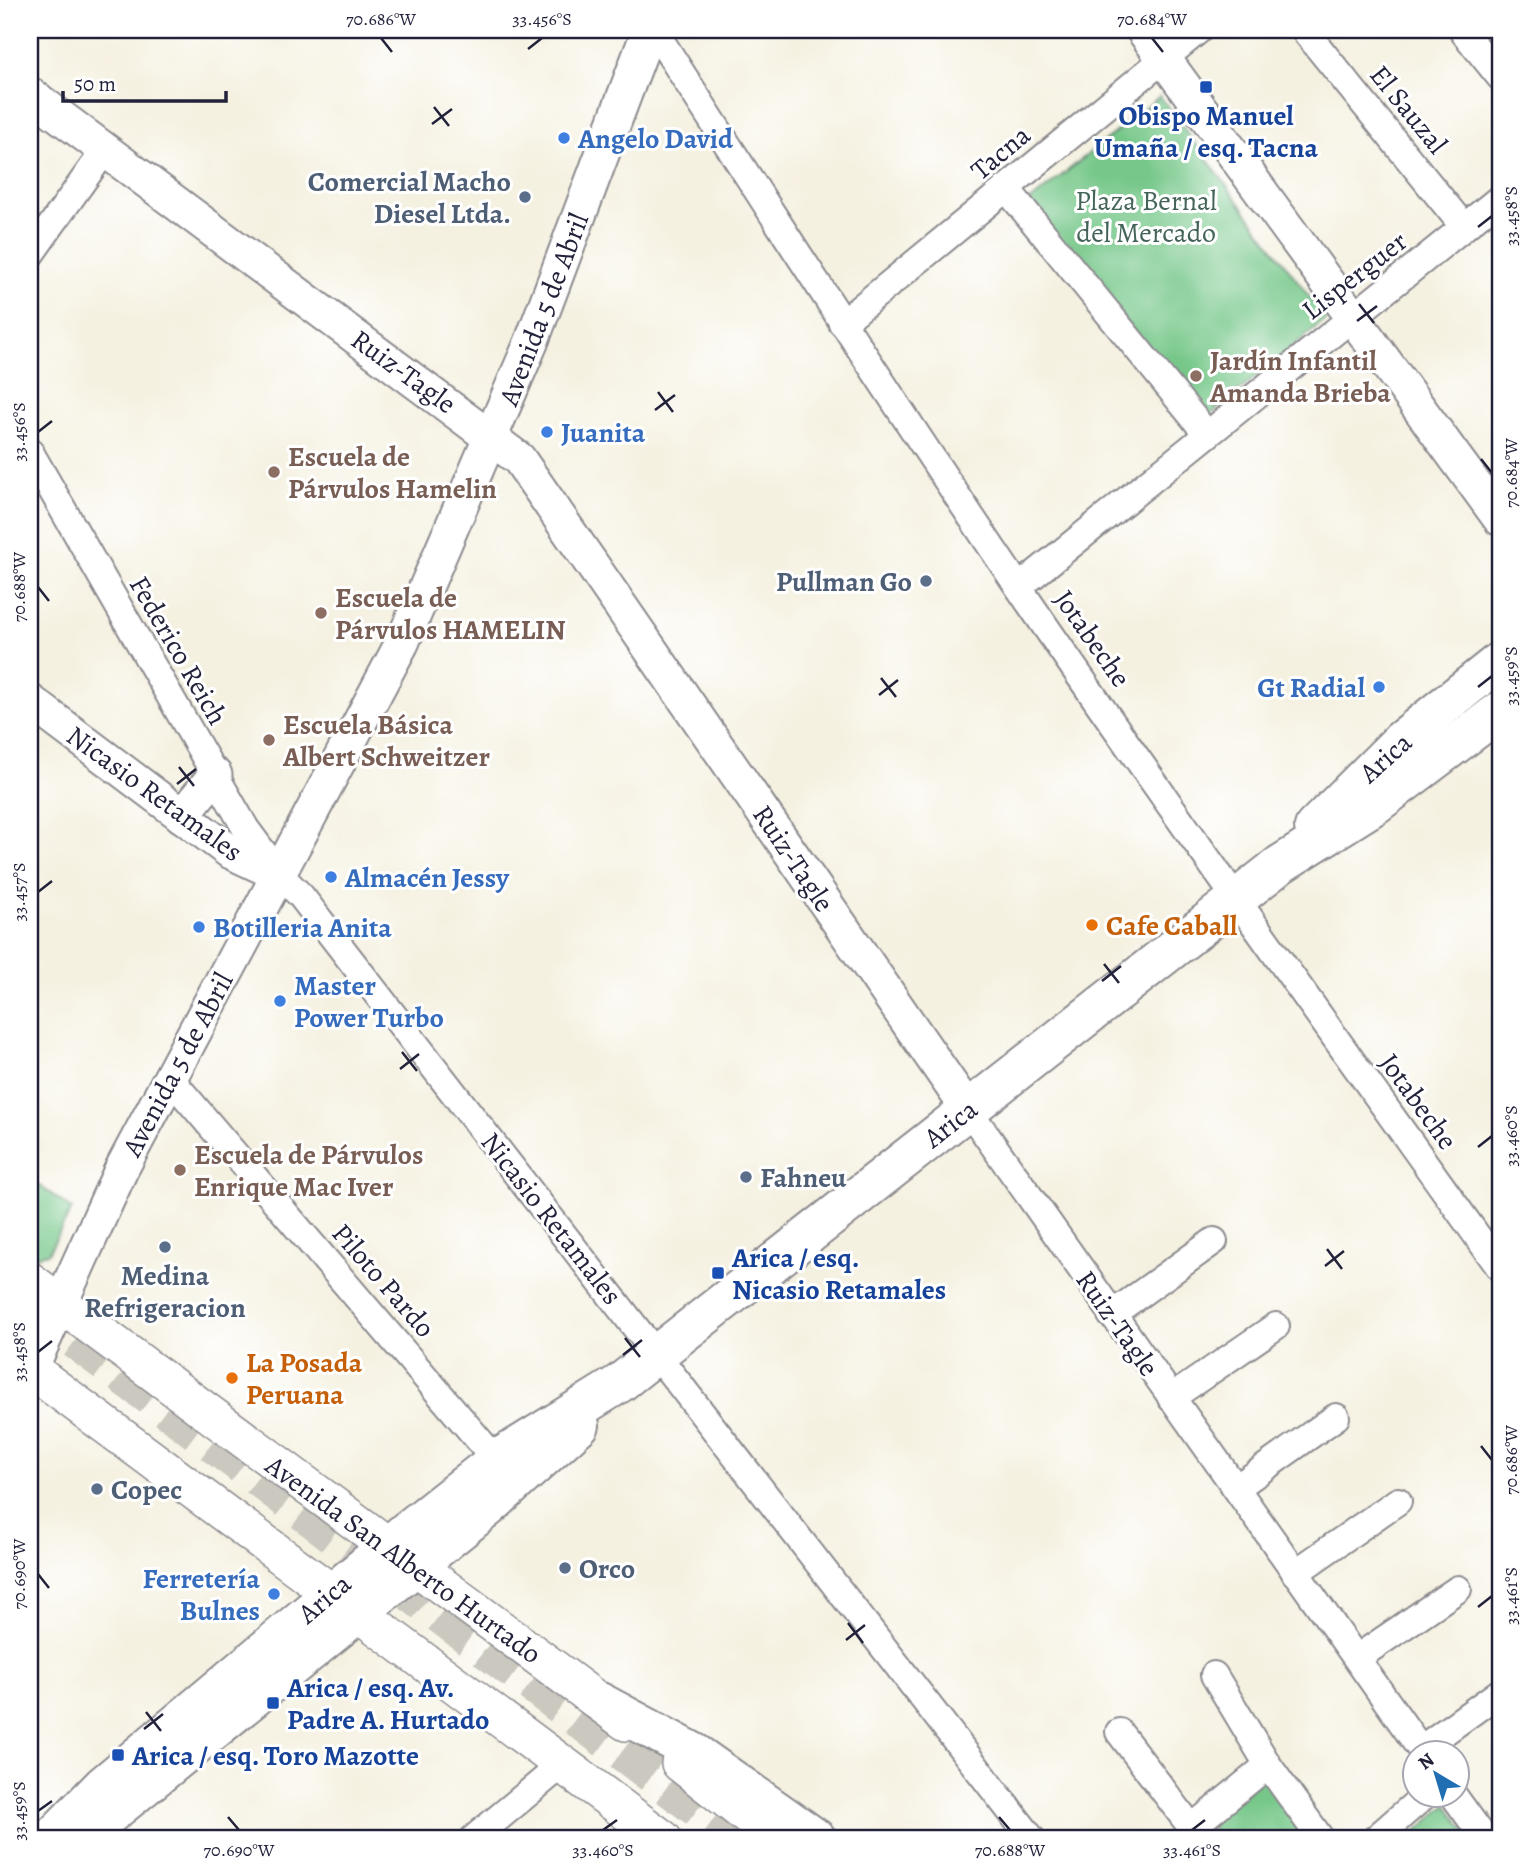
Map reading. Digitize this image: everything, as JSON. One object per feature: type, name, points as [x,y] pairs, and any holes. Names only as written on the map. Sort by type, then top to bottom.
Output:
[{"type":"main road","name":"Arica","points":[[1281,864],[1382,758],[1500,661]]},
{"type":"main road","name":"Arica","points":[[80,1839],[400,1556],[496,1460],[620,1382],[1281,864],[1375,805],[1500,711]]},
{"type":"main road","name":"Avenida San Alberto Hurtado","points":[[30,1282],[600,1702],[777,1839]]},
{"type":"main road","points":[[30,1370],[663,1839]]},
{"type":"main road","name":"Arica","points":[[400,1556],[527,1475],[620,1382]]},
{"type":"main road","name":"Arica","points":[[50,1839],[103,1785],[343,1604]]},
{"type":"main road","points":[[600,1702],[695,1753],[817,1839]]},
{"type":"street","name":"Jotabeche","points":[[652,30],[842,323],[1019,587],[1500,1268]]},
{"type":"street","name":"Avenida 5 de Abril","points":[[30,1370],[121,1170],[402,643],[531,343],[652,30]]},
{"type":"street","points":[[1143,30],[1500,519]]},
{"type":"street","name":"Tacna","points":[[842,323],[1199,30]]},
{"type":"street","name":"El Sauzal","points":[[1304,30],[1464,227]]},
{"type":"street","points":[[1462,30],[1500,78]]},
{"type":"street","name":"Ruiz-Tagle","points":[[30,94],[519,459],[1111,1315],[1415,1740]]},
{"type":"street","points":[[30,255],[105,150]]},
{"type":"street","points":[[1006,188],[1207,434]]},
{"type":"street","name":"Lisperguer","points":[[1019,587],[1500,198]]},
{"type":"street","name":"Federico Reich","points":[[30,452],[246,829],[280,875]]},
{"type":"street","name":"Nicasio Retamales","points":[[30,701],[240,858],[280,875],[311,908],[1032,1839]]},
{"type":"street","points":[[182,816],[215,775]]},
{"type":"street","name":"Piloto Pardo","points":[[169,1077],[496,1460]]},
{"type":"street","points":[[1111,1315],[1214,1241]]},
{"type":"street","points":[[1171,1398],[1276,1326]]},
{"type":"street","points":[[1236,1488],[1336,1417]]},
{"type":"street","points":[[1296,1573],[1398,1501]]},
{"type":"street","points":[[1357,1658],[1458,1589]]},
{"type":"street","points":[[1214,1675],[1268,1765],[1321,1839]]},
{"type":"street","points":[[1437,1740],[1500,1692]]},
{"type":"street","points":[[1119,1732],[1185,1819],[1200,1832],[1268,1765]]},
{"type":"street","points":[[473,1839],[563,1764]]},
{"type":"street","points":[[1375,1839],[1407,1810]]},
{"type":"street","points":[[1464,1810],[1485,1839]]},
{"type":"green space","name":"Plaza Bernal del Mercado","points":[[1160,96],[1326,319],[1205,419],[1028,203]]},
{"type":"green space","points":[[30,1179],[72,1209],[48,1253],[30,1257]]},
{"type":"green space","points":[[1263,1777],[1309,1839],[1220,1839],[1207,1823]]},
{"type":"green space","points":[[1441,1810],[1451,1810],[1471,1839],[1407,1839]]},
{"type":"tunnel","points":[[30,1306],[738,1839]]},
{"type":"place","name":"Obispo Manuel Umaña / esq. Tacna","points":[[1206,87]]},
{"type":"place","name":"Angelo David","points":[[564,138]]},
{"type":"place","name":"Comercial Macho Diesel Ltda.","points":[[525,197]]},
{"type":"place","name":"Jardín Infantil Amanda Brieba","points":[[1196,376]]},
{"type":"place","name":"Juanita","points":[[547,432]]},
{"type":"place","name":"Escuela de Párvulos Hamelin","points":[[274,472]]},
{"type":"place","name":"Pullman Go","points":[[926,581]]},
{"type":"place","name":"Escuela de Párvulos HAMELIN","points":[[321,613]]},
{"type":"place","name":"Gt Radial","points":[[1379,687]]},
{"type":"place","name":"Escuela Básica Albert Schweitzer","points":[[269,740]]},
{"type":"place","name":"Almacén Jessy","points":[[331,877]]},
{"type":"place","name":"Cafe Caball","points":[[1092,925]]},
{"type":"place","name":"Botilleria Anita","points":[[199,927]]},
{"type":"place","name":"Master Power Turbo","points":[[280,1001]]},
{"type":"place","name":"Escuela de Párvulos Enrique Mac Iver","points":[[180,1170]]},
{"type":"place","name":"Fahneu","points":[[746,1177]]},
{"type":"place","name":"Medina Refrigeracion","points":[[165,1247]]},
{"type":"place","name":"Arica / esq. Nicasio Retamales","points":[[718,1273]]},
{"type":"place","name":"La Posada Peruana","points":[[232,1378]]},
{"type":"place","name":"Copec","points":[[97,1489]]},
{"type":"place","name":"Orco","points":[[565,1568]]},
{"type":"place","name":"Ferretería Bulnes","points":[[274,1594]]},
{"type":"place","name":"Arica / esq. Av. Padre A. Hurtado","points":[[273,1703]]},
{"type":"place","name":"Arica / esq. Toro Mazotte","points":[[118,1755]]}]
